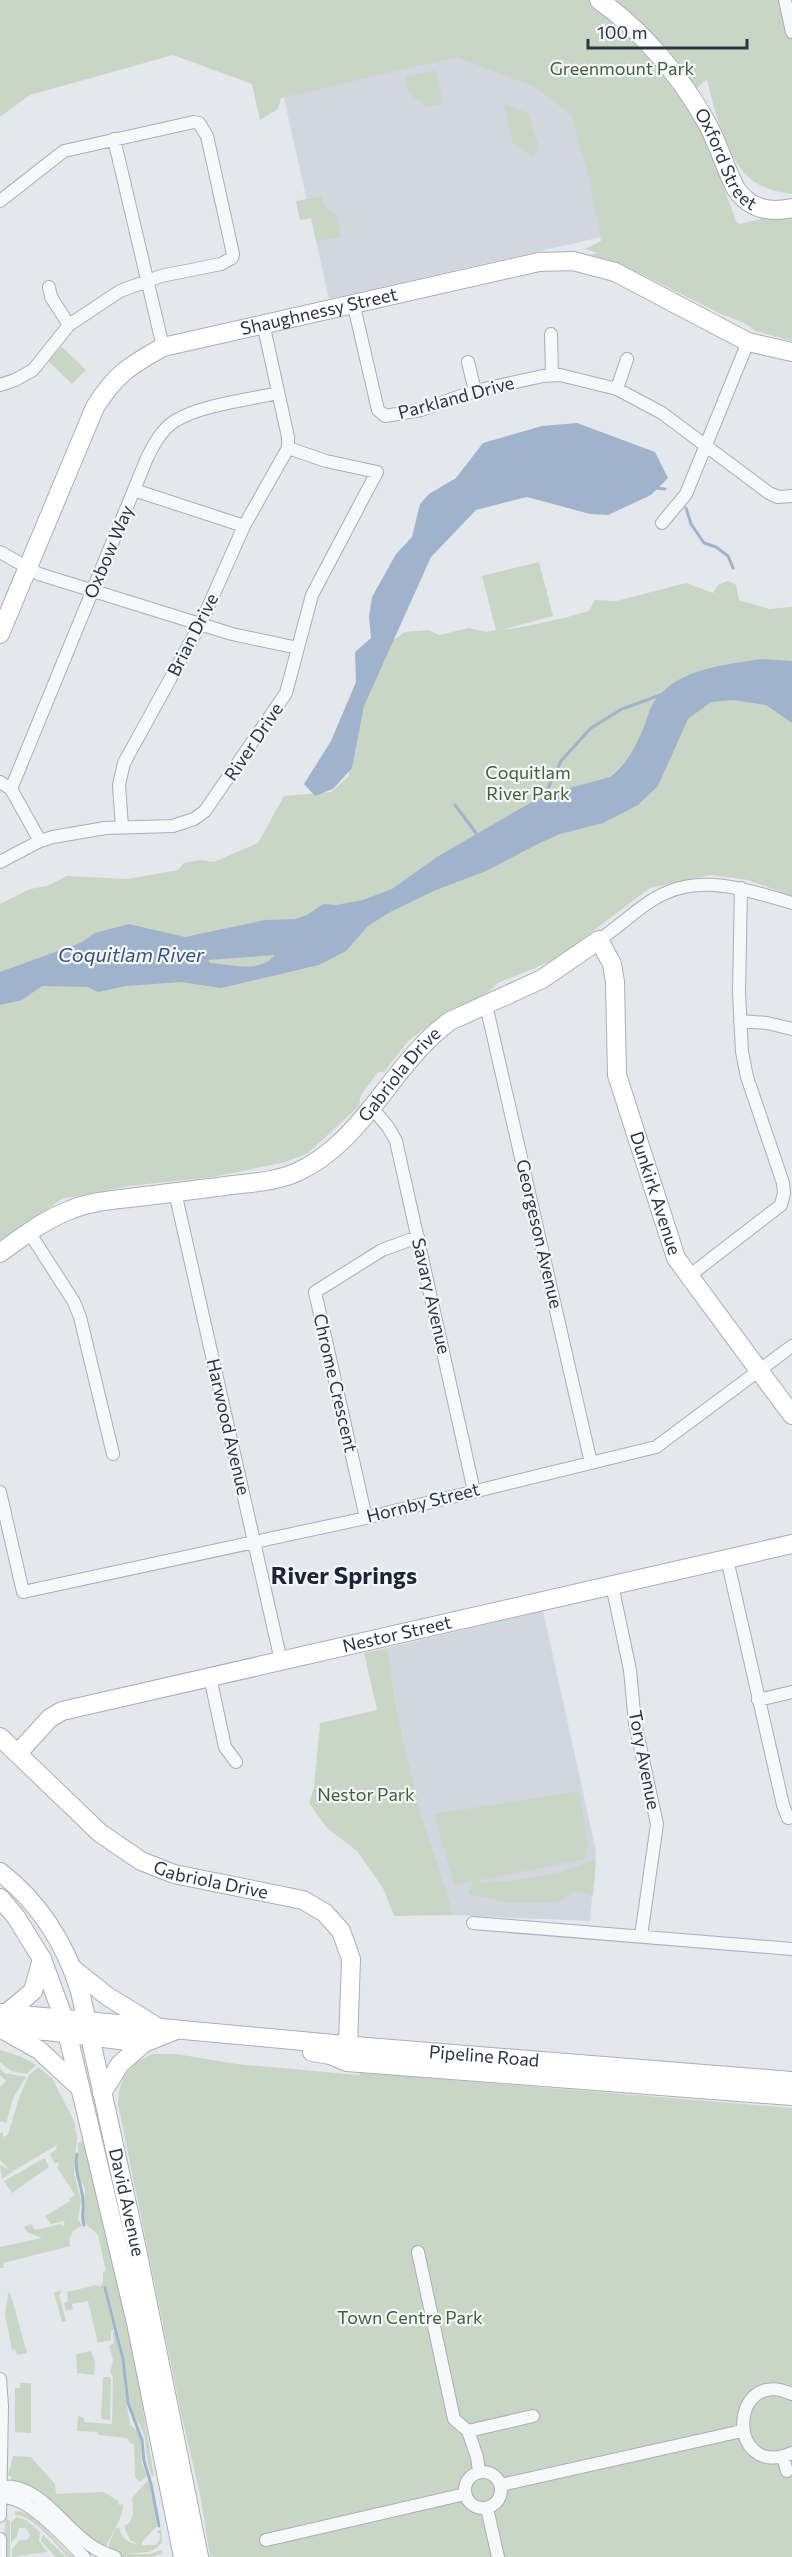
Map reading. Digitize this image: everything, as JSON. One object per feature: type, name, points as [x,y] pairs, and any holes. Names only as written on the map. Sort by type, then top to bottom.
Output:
[{"type":"street","name":"Oxford Street","points":[[599,0],[646,43],[694,102],[710,128],[735,189],[742,197],[762,209],[792,208]]},
{"type":"street","points":[[785,0],[792,32]]},
{"type":"street","points":[[0,201],[64,151],[186,122],[199,123],[207,136],[233,247],[232,258],[221,264],[147,281],[120,291],[69,325],[33,370],[0,385]]},
{"type":"street","points":[[114,139],[163,347]]},
{"type":"street","name":"Shaughnessy Street","points":[[0,634],[95,407],[110,383],[129,366],[163,347],[263,322],[538,262],[573,261],[615,272],[748,342],[792,352]]},
{"type":"street","points":[[49,287],[51,297],[69,325]]},
{"type":"street","name":"Parkland Drive","points":[[353,302],[378,410],[381,414],[392,416],[421,410],[475,391],[552,375],[617,389],[662,413],[774,496],[792,496]]},
{"type":"street","points":[[263,322],[288,437],[288,448]]},
{"type":"street","points":[[551,334],[552,375]]},
{"type":"street","points":[[662,523],[686,494],[748,342]]},
{"type":"street","points":[[617,389],[627,358]]},
{"type":"street","points":[[468,362],[475,391]]},
{"type":"street","name":"Oxbow Way","points":[[5,786],[93,590],[157,439],[176,421],[200,411],[278,393]]},
{"type":"street","name":"River Drive","points":[[0,862],[40,841],[105,828],[173,826],[194,819],[205,811],[282,702],[289,687],[312,595],[377,472],[326,461],[288,448]]},
{"type":"street","name":"Brian Drive","points":[[122,827],[119,785],[124,763],[201,623],[244,526],[288,448]]},
{"type":"street","points":[[134,490],[244,526]]},
{"type":"street","points":[[0,552],[39,574],[232,634],[298,648]]},
{"type":"street","points":[[5,786],[40,841]]},
{"type":"street","name":"Gabriola Drive","points":[[0,1253],[29,1232],[78,1207],[105,1201],[276,1179],[294,1173],[320,1158],[373,1109],[427,1039],[450,1021],[542,980],[669,891],[697,886],[741,888],[792,903]]},
{"type":"street","points":[[690,1276],[781,1205],[787,1179],[745,1070],[740,1021],[739,911],[741,888]]},
{"type":"street","name":"Dunkirk Avenue","points":[[599,940],[612,964],[615,982],[617,1075],[673,1249],[690,1276],[792,1415]]},
{"type":"street","name":"Georgeson Avenue","points":[[486,1005],[591,1463]]},
{"type":"street","points":[[740,1021],[768,1023],[792,1029]]},
{"type":"street","name":"Savary Avenue","points":[[373,1109],[396,1141],[474,1491]]},
{"type":"street","name":"Harwood Avenue","points":[[175,1192],[281,1660]]},
{"type":"street","points":[[29,1232],[74,1302],[80,1317],[113,1454]]},
{"type":"street","name":"Chrome Crescent","points":[[366,1518],[315,1292],[382,1250],[418,1237]]},
{"type":"street","name":"Hornby Street","points":[[0,1492],[22,1592],[366,1518],[656,1447],[792,1346]]},
{"type":"street","name":"Nestor Street","points":[[18,1753],[50,1718],[62,1711],[792,1544]]},
{"type":"street","points":[[727,1559],[783,1804],[788,1818],[792,1817]]},
{"type":"street","name":"Tory Avenue","points":[[612,1585],[630,1670],[635,1723],[657,1824],[641,1936]]},
{"type":"street","points":[[210,1677],[225,1747],[236,1762]]},
{"type":"street","points":[[758,1700],[792,1692]]},
{"type":"street","name":"Gabriola Drive","points":[[0,1737],[100,1833],[141,1861],[174,1874],[303,1900],[325,1913],[340,1931],[351,1959],[348,2054]]},
{"type":"street","name":"David Avenue","points":[[0,1872],[31,1900],[48,1922],[72,1968],[88,2028],[199,2557]]},
{"type":"street","name":"David Avenue","points":[[0,1898],[16,1917],[42,1959],[66,2026],[136,2324],[183,2557]]},
{"type":"street","points":[[473,1923],[792,1949]]},
{"type":"street","points":[[42,1959],[33,1991],[2,2021],[39,2050],[79,2087]]},
{"type":"street","points":[[72,1968],[107,1996],[167,2029]]},
{"type":"street","name":"Pipeline Road","points":[[2,2021],[88,2028],[167,2029],[272,2038],[348,2054],[792,2096]]},
{"type":"street","name":"Pipeline Road","points":[[88,2028],[144,2043],[167,2029]]},
{"type":"street","points":[[102,2093],[120,2064],[144,2043]]},
{"type":"street","name":"Pipeline Road","points":[[348,2054],[792,2081]]},
{"type":"street","points":[[418,2252],[452,2412],[454,2419],[468,2431],[477,2457],[479,2472]]},
{"type":"street","points":[[0,2379],[0,2516]]},
{"type":"street","points":[[786,2471],[788,2455],[765,2456],[757,2452],[745,2439],[742,2431],[742,2415],[757,2394],[775,2389],[792,2394]]},
{"type":"street","points":[[468,2431],[533,2416]]},
{"type":"street","points":[[501,2485],[742,2431]]},
{"type":"street","points":[[479,2472],[494,2475],[501,2485],[501,2497],[493,2506],[487,2508],[476,2507],[465,2494],[466,2482],[479,2472]]},
{"type":"street","points":[[1,2486],[19,2487],[45,2504],[93,2547],[115,2557]]},
{"type":"street","points":[[267,2540],[465,2494]]},
{"type":"street","points":[[0,2497],[15,2498],[37,2512],[84,2557]]},
{"type":"street","points":[[487,2508],[498,2557]]},
{"type":"street","points":[[0,2539],[0,2557]]},
{"type":"shaded area","points":[[390,38],[575,91],[615,234],[329,299],[277,67]]},
{"type":"shaded area","points":[[543,1611],[596,1851],[590,1921],[454,1915],[420,1810],[398,1716],[387,1648]]},
{"type":"green space","name":"Greenmount Park","points":[[0,0],[792,0],[792,194],[775,191],[758,184],[741,169],[722,132],[707,79],[685,99],[707,142],[736,221],[739,224],[792,212],[792,341],[756,331],[744,323],[641,274],[606,259],[590,255],[597,253],[585,249],[601,241],[589,178],[571,115],[535,87],[456,57],[281,98],[278,109],[260,120],[252,84],[173,55],[30,95],[0,117]]},
{"type":"green space","points":[[436,70],[443,104],[428,107],[408,93],[405,77]]},
{"type":"green space","points":[[504,104],[528,113],[539,148],[532,157],[512,142]]},
{"type":"green space","points":[[322,196],[326,208],[337,213],[341,237],[316,241],[312,218],[300,220],[296,201]]},
{"type":"green space","points":[[62,347],[86,370],[72,384],[48,361]]},
{"type":"green space","name":"Coquitlam River Park","points":[[539,562],[553,616],[502,630],[589,611],[595,600],[616,601],[686,583],[713,593],[718,585],[728,581],[736,585],[739,600],[769,609],[792,607],[792,896],[748,880],[710,875],[650,888],[564,956],[498,983],[480,999],[445,1013],[408,1041],[384,1072],[378,1072],[361,1095],[359,1106],[308,1153],[286,1162],[213,1177],[128,1186],[62,1199],[0,1242],[0,904],[30,889],[47,886],[67,876],[128,879],[178,870],[184,863],[200,860],[214,862],[258,843],[284,796],[331,792],[349,776],[350,750],[356,726],[384,647],[405,632],[429,630],[439,635],[469,628],[486,632],[496,630],[482,576]]},
{"type":"green space","name":"Nestor Park","points":[[387,1648],[398,1716],[420,1810],[454,1915],[394,1916],[383,1888],[357,1851],[327,1828],[309,1803],[314,1787],[320,1723],[377,1710],[364,1653]]},
{"type":"green space","points":[[579,1791],[588,1846],[585,1859],[476,1881],[484,1883],[518,1880],[555,1874],[596,1860],[593,1896],[575,1891],[559,1902],[510,1903],[468,1894],[473,1881],[454,1885],[434,1814]]},
{"type":"green space","points":[[0,2050],[22,2057],[36,2065],[27,2074],[11,2071],[0,2062]]},
{"type":"green space","name":"Town Centre Park","points":[[154,2054],[176,2054],[237,2064],[359,2075],[360,2073],[380,2074],[792,2108],[792,2557],[210,2557],[201,2499],[181,2413],[118,2104],[120,2087],[127,2073],[138,2062]]},
{"type":"green space","points":[[38,2067],[52,2078],[74,2121],[77,2137],[74,2173],[81,2201],[78,2219],[82,2226],[71,2234],[70,2246],[3,2263],[4,2268],[0,2268],[0,2247],[42,2238],[27,2232],[24,2227],[31,2224],[35,2230],[60,2224],[63,2226],[65,2221],[51,2224],[45,2216],[70,2201],[69,2199],[75,2195],[57,2167],[58,2162],[55,2164],[50,2154],[56,2150],[57,2145],[15,2170],[11,2170],[14,2171],[2,2179],[0,2165],[10,2170],[0,2160],[0,2133],[3,2132],[3,2137],[8,2135],[19,2098],[29,2075]]},
{"type":"green space","points":[[0,2068],[4,2073],[26,2077],[13,2098],[6,2124],[3,2121],[0,2122],[0,2087],[6,2081],[0,2075]]},
{"type":"green space","points":[[84,2141],[129,2326],[153,2477],[148,2465],[145,2440],[130,2405],[124,2357],[106,2286],[106,2297],[114,2329],[111,2331],[111,2340],[98,2343],[88,2301],[72,2304],[73,2309],[66,2311],[64,2303],[68,2301],[67,2292],[96,2285],[100,2287],[103,2283],[103,2272],[106,2271],[98,2235],[86,2224],[83,2216],[85,2189],[78,2175],[78,2143]]},
{"type":"green space","points":[[45,2158],[49,2167],[12,2193],[4,2181]]},
{"type":"green space","points":[[62,2290],[59,2295],[66,2321],[62,2322],[54,2293]]},
{"type":"green space","points":[[10,2292],[27,2353],[17,2355],[15,2349],[12,2350],[5,2315]]},
{"type":"green space","points":[[115,2330],[123,2364],[130,2424],[140,2434],[142,2464],[147,2476],[140,2482],[135,2477],[134,2443],[131,2444],[127,2438],[99,2435],[98,2432],[77,2431],[78,2416],[84,2418],[84,2422],[112,2424],[113,2376],[110,2373],[113,2360],[109,2346],[114,2343],[113,2332]]},
{"type":"green space","points":[[91,2351],[95,2362],[94,2375],[77,2373],[76,2354]]},
{"type":"green space","points":[[103,2377],[111,2379],[110,2420],[101,2419]]},
{"type":"green space","points":[[20,2383],[31,2383],[31,2433],[15,2432],[15,2388],[20,2388]]},
{"type":"green space","points":[[13,2456],[31,2457],[55,2484],[56,2494],[104,2492],[118,2501],[119,2505],[123,2504],[123,2510],[106,2547],[102,2546],[120,2553],[108,2547],[115,2529],[119,2527],[125,2539],[137,2544],[130,2540],[124,2526],[132,2518],[132,2498],[149,2479],[157,2526],[142,2542],[142,2545],[156,2545],[160,2534],[157,2532],[161,2529],[162,2542],[150,2551],[126,2554],[150,2554],[161,2550],[163,2553],[152,2557],[124,2557],[104,2551],[89,2541],[45,2499],[10,2480],[12,2477],[8,2475]]},
{"type":"green space","points":[[15,2511],[23,2512],[38,2522],[73,2557],[68,2557],[29,2519],[15,2515]]},
{"type":"green space","points":[[16,2517],[26,2520],[40,2532],[39,2541],[47,2552],[12,2557],[12,2549],[20,2540],[27,2540],[30,2535],[26,2528],[19,2528],[17,2536],[11,2543],[11,2523]]},
{"type":"green space","points":[[6,2519],[10,2521],[10,2557],[6,2557],[4,2533]]},
{"type":"green space","points":[[43,2535],[66,2557],[56,2557],[41,2541]]},
{"type":"water","points":[[577,423],[655,452],[668,478],[651,495],[608,515],[590,514],[527,497],[476,510],[431,557],[364,706],[352,768],[333,789],[315,796],[304,784],[331,741],[356,682],[355,652],[371,638],[369,617],[372,597],[396,554],[412,537],[420,504],[429,494],[456,478],[483,443],[542,426]]},
{"type":"water","name":"Coquitlam River","points":[[761,659],[792,661],[792,723],[766,705],[733,700],[711,702],[688,719],[658,786],[638,805],[603,823],[560,834],[486,871],[436,890],[390,912],[368,926],[346,951],[319,965],[221,988],[181,982],[126,986],[98,992],[88,987],[42,986],[22,1000],[0,1005],[0,972],[80,943],[95,933],[129,924],[185,937],[265,920],[295,919],[307,915],[323,904],[336,905],[363,900],[392,889],[437,857],[530,803],[562,790],[610,777],[631,754],[656,699],[677,681],[690,674],[718,666]],"holes":[[[275,955],[268,961],[253,966],[244,966],[210,963],[208,960]]]},
{"type":"waterway","points":[[656,488],[665,489]]},
{"type":"waterway","points":[[686,508],[691,524],[704,543],[716,547],[728,556],[733,568]]},
{"type":"waterway","points":[[543,799],[561,761],[591,728],[622,709],[666,693]]},
{"type":"waterway","points":[[455,805],[479,837]]},
{"type":"waterway","points":[[77,2154],[84,2225]]},
{"type":"waterway","points":[[105,2288],[123,2359],[128,2403],[142,2440],[144,2461],[159,2526]]},
{"type":"district","name":"River Springs","points":[[344,1576]]}]
